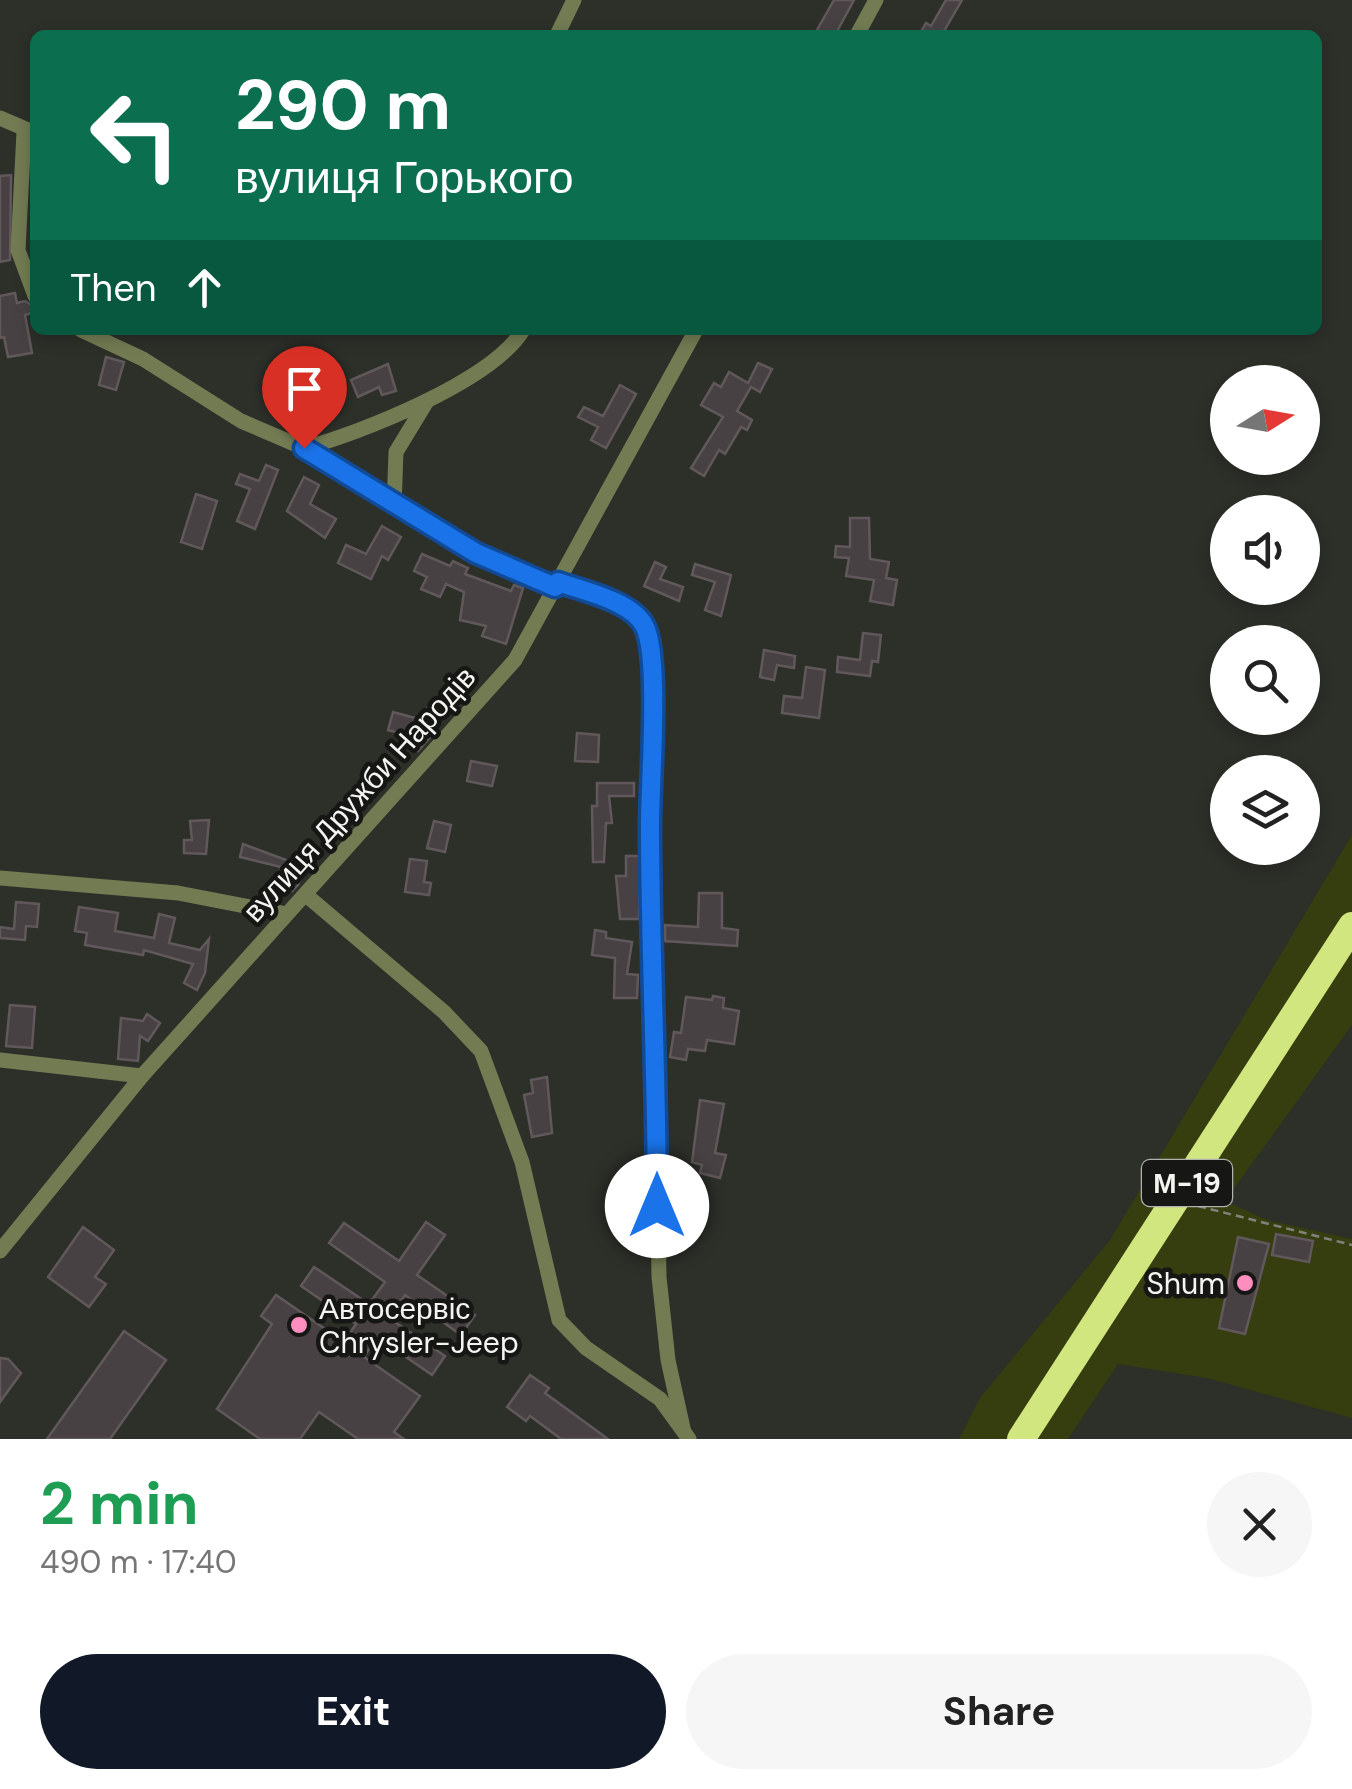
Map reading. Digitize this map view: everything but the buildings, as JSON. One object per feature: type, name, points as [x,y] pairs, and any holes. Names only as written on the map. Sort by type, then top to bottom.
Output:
[{"type":"highway","name":"М-19","points":[[1020,1439],[1352,926]]},
{"type":"street","points":[[559,30],[574,0]]},
{"type":"street","points":[[860,30],[876,0]]},
{"type":"street","points":[[0,118],[30,132],[18,250],[30,282]]},
{"type":"street","points":[[93,335],[143,358],[241,421],[304,448],[394,507],[476,553],[632,612],[644,626],[649,646],[659,1277],[668,1360],[686,1434]]},
{"type":"street","points":[[304,448],[359,430],[430,398],[500,354],[518,335]]},
{"type":"street","name":"вулиця Дружби Народів","points":[[0,1252],[142,1076],[516,660],[693,335]]},
{"type":"street","points":[[394,507],[396,452],[430,398]]},
{"type":"street","points":[[0,878],[178,894],[287,914]]},
{"type":"street","points":[[306,896],[444,1012],[480,1051],[522,1162],[559,1320],[586,1348],[660,1399],[686,1434]]},
{"type":"street","points":[[0,1060],[142,1076]]},
{"type":"path","points":[[1180,1194],[1209,1210],[1352,1244]]},
{"type":"green space","points":[[1352,835],[1352,1025],[1225,1201],[1267,1220],[1352,1239],[1352,1418],[1207,1378],[1118,1364],[1068,1439],[959,1439],[980,1398],[1110,1240]]},
{"type":"place","name":"Shum","points":[[1245,1283]]},
{"type":"place","name":"Автосервіс Chrysler-Jeep","points":[[299,1325]]},
{"type":"route","points":[[304,448],[394,507],[476,553],[555,587],[558,582],[632,612],[644,626],[649,646],[652,728],[650,825],[657,1206]]}]
